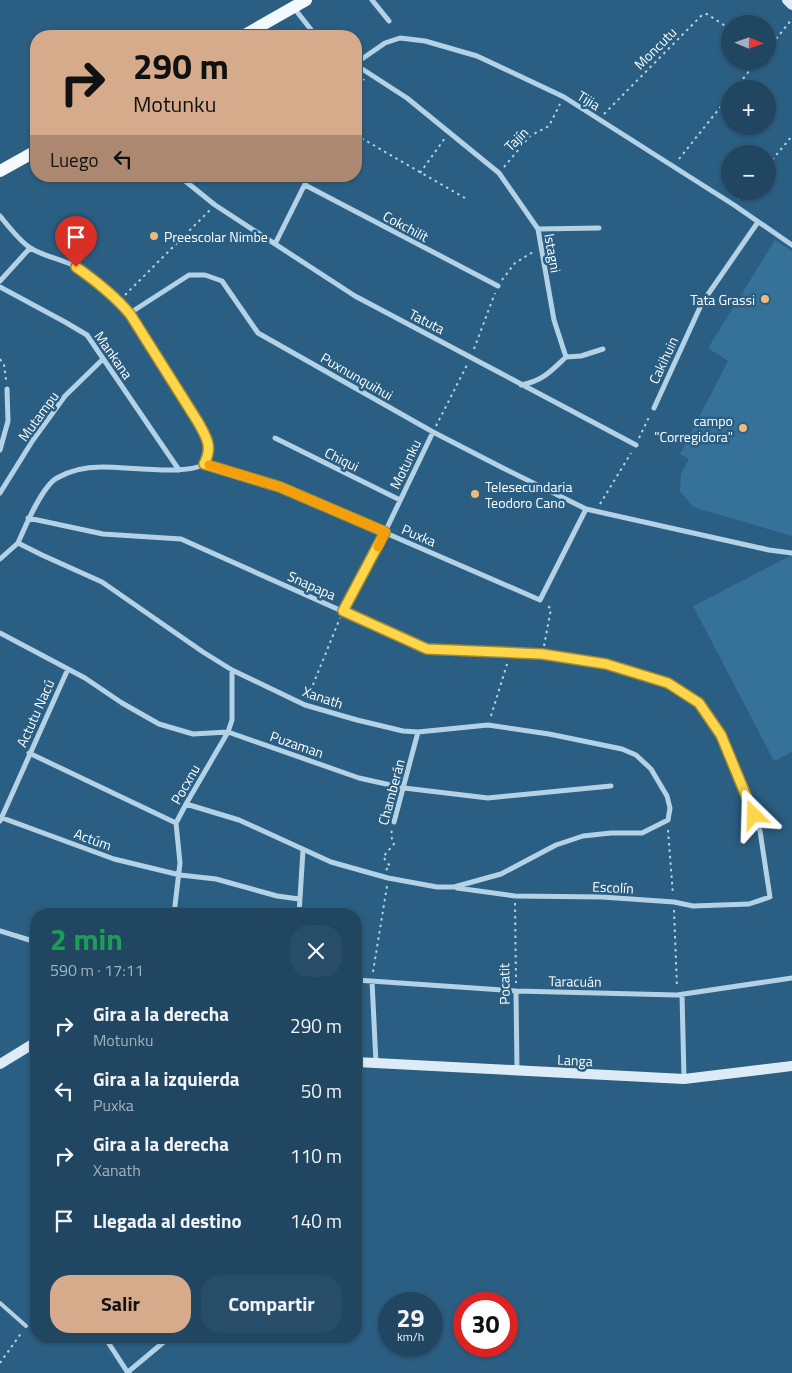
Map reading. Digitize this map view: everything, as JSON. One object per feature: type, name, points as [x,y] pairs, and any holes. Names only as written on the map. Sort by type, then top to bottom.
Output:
[{"type":"main road","points":[[254,30],[306,0]]},
{"type":"main road","points":[[0,170],[30,154]]},
{"type":"street","points":[[372,0],[389,21]]},
{"type":"street","points":[[787,0],[792,5]]},
{"type":"street","points":[[293,8],[311,30]]},
{"type":"street","name":"Tijia","points":[[362,60],[385,43],[400,38],[425,41],[477,56],[564,97],[792,245]]},
{"type":"street","name":"Istagni","points":[[362,68],[407,98],[499,173],[538,229],[554,320],[566,357]]},
{"type":"street","name":"Tatuta","points":[[186,182],[215,205],[355,296],[636,446]]},
{"type":"street","points":[[276,244],[306,182]]},
{"type":"street","name":"Cokchilit","points":[[305,185],[498,286]]},
{"type":"street","points":[[0,216],[30,248],[76,267],[100,283],[119,300],[130,314],[198,422],[208,440],[209,454],[204,464],[179,470],[99,467],[70,472],[54,479],[28,518],[18,543],[0,558]]},
{"type":"street","name":"Cakihuin","points":[[654,408],[702,303],[758,222]]},
{"type":"street","points":[[538,229],[599,228]]},
{"type":"street","points":[[0,281],[30,248]]},
{"type":"street","name":"Puxnunquihui","points":[[130,314],[189,275],[205,275],[222,281],[258,333],[433,432],[586,509],[792,554]]},
{"type":"street","name":"Mankana","points":[[0,287],[87,335],[179,470]]},
{"type":"street","points":[[522,385],[544,378],[566,357],[581,356],[603,349]]},
{"type":"street","name":"Mutampu","points":[[0,493],[33,440],[65,396],[103,359]]},
{"type":"street","name":"Mutampu","points":[[0,450],[8,421],[7,388]]},
{"type":"street","name":"Motunku","points":[[343,611],[385,532],[433,432]]},
{"type":"street","name":"Chiqui","points":[[275,438],[400,500]]},
{"type":"street","name":"Puxka","points":[[204,464],[280,487],[540,600]]},
{"type":"street","points":[[540,600],[586,509]]},
{"type":"street","name":"Snapapa","points":[[28,518],[103,534],[181,539],[427,649],[542,654],[606,664],[668,683],[699,703],[721,735],[760,832],[770,897]]},
{"type":"street","name":"Xanath","points":[[18,543],[102,582],[232,670],[305,705],[403,731],[418,732],[488,725],[549,734],[622,749],[636,755],[651,769],[667,796],[670,808],[668,820],[642,833],[611,833],[583,836],[556,845],[501,874],[454,888],[437,887],[388,878],[331,862],[239,820],[186,804]]},
{"type":"street","name":"Puzaman","points":[[0,633],[68,669],[158,724],[193,734],[228,732],[359,778],[404,788],[488,798],[611,786]]},
{"type":"street","name":"Actutu Nacú","points":[[0,819],[68,669]]},
{"type":"street","name":"Pocxnu","points":[[175,908],[180,875],[176,823],[228,732],[232,720],[232,670]]},
{"type":"street","name":"Chamberán","points":[[394,822],[418,732]]},
{"type":"street","points":[[29,753],[176,823]]},
{"type":"street","name":"Actúm","points":[[0,819],[114,859],[180,875]]},
{"type":"street","points":[[299,908],[303,850]]},
{"type":"street","points":[[180,875],[216,879],[276,896],[299,899]]},
{"type":"street","name":"Escolín","points":[[454,888],[515,896],[602,897],[674,902],[694,906],[749,904],[770,897]]},
{"type":"street","points":[[0,931],[30,940]]},
{"type":"street","name":"Taracuán","points":[[362,980],[516,991],[682,994],[792,978]]},
{"type":"street","points":[[372,981],[376,1063]]},
{"type":"street","name":"Pocatit","points":[[516,991],[516,1071]]},
{"type":"street","points":[[682,994],[684,1079]]},
{"type":"street","points":[[0,1064],[30,1046]]},
{"type":"street","name":"Langa","points":[[362,1062],[684,1079],[792,1066]]},
{"type":"street","points":[[109,1343],[128,1373],[163,1343]]},
{"type":"lane","points":[[0,1303],[26,1326]]},
{"type":"path","name":"Moncutu","points":[[598,119],[702,15],[707,14],[721,23]]},
{"type":"path","points":[[776,39],[792,20]]},
{"type":"path","points":[[742,80],[750,70]]},
{"type":"path","points":[[362,82],[368,73]]},
{"type":"path","name":"Tajín","points":[[499,173],[530,136],[549,126],[564,97]]},
{"type":"path","points":[[672,167],[721,106]]},
{"type":"path","points":[[420,173],[449,132]]},
{"type":"path","points":[[776,155],[792,136]]},
{"type":"path","points":[[362,139],[465,198]]},
{"type":"path","points":[[119,300],[215,205]]},
{"type":"path","name":"Motunku","points":[[433,432],[471,357],[498,286],[515,264],[542,247]]},
{"type":"path","points":[[0,359],[4,365],[7,388]]},
{"type":"path","points":[[596,512],[636,446],[654,408]]},
{"type":"path","points":[[540,600],[551,609],[542,654]]},
{"type":"path","points":[[305,705],[343,611]]},
{"type":"path","points":[[488,725],[510,652]]},
{"type":"path","name":"Chamberán","points":[[379,876],[390,866],[383,856],[394,844],[390,836],[394,822]]},
{"type":"path","points":[[372,981],[388,878]]},
{"type":"path","name":"Pocatit","points":[[515,896],[516,991]]},
{"type":"path","points":[[0,1364],[26,1326]]},
{"type":"shaded area","name":"campo \"Corregidora\"","points":[[775,240],[792,251],[792,536],[693,507],[680,491],[681,474],[689,459],[680,454],[728,361],[708,348]]},
{"type":"shaded area","points":[[792,555],[792,752],[774,761],[693,606]]},
{"type":"slow traffic","points":[[209,465],[280,487],[385,532],[378,547]]},
{"type":"place","name":"Preescolar Nimbe","points":[[154,236]]},
{"type":"place","name":"Tata Grassi","points":[[765,299]]},
{"type":"place","name":"campo \"Corregidora\"","points":[[743,428]]},
{"type":"place","name":"Telesecundaria Teodoro Cano","points":[[475,494]]},
{"type":"route","points":[[76,267],[100,283],[119,300],[130,314],[208,440],[209,454],[204,464],[280,487],[385,532],[343,611],[427,649],[542,654],[606,664],[668,683],[699,703],[721,735],[754,815]]}]
